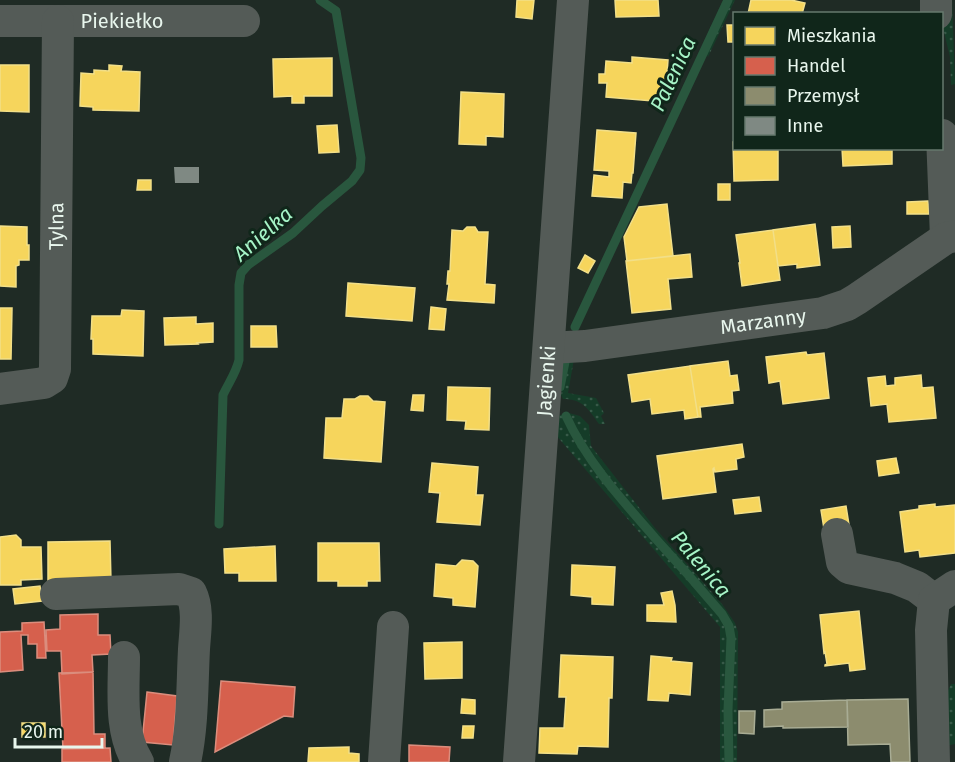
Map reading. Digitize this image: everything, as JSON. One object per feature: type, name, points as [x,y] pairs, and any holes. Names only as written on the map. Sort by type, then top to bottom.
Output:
[{"type":"street","name":"Jagienki","points":[[519,762],[573,0]]},
{"type":"street","name":"Piekiełko","points":[[0,21],[244,21]]},
{"type":"street","name":"Tylna","points":[[0,389],[44,383],[52,378],[55,369],[58,21]]},
{"type":"street","points":[[943,148],[950,237]]},
{"type":"street","name":"Marzanny","points":[[549,348],[585,346],[836,310],[857,299],[950,237]]},
{"type":"street","points":[[837,534],[842,562],[849,568],[895,578],[917,587],[944,593],[931,630],[934,762]]},
{"type":"street","points":[[56,594],[179,589],[191,593],[195,611],[194,660],[191,720],[184,762]]},
{"type":"street","points":[[384,762],[393,627]]},
{"type":"street","points":[[124,657],[125,720],[129,740],[138,762]]},
{"type":"green space","points":[[723,0],[735,0],[708,57],[703,44]]},
{"type":"green space","points":[[943,0],[952,0],[955,84],[951,85],[950,57],[944,32]]},
{"type":"green space","points":[[574,359],[568,393],[596,398],[604,413],[601,416],[605,424],[599,424],[588,409],[580,403],[563,399],[561,395],[567,361]]},
{"type":"green space","points":[[569,413],[580,416],[589,425],[591,446],[655,528],[722,604],[735,623],[738,632],[737,762],[720,762],[720,627],[556,435],[557,416]]},
{"type":"green space","points":[[951,684],[955,684],[955,744],[946,746],[946,695]]},
{"type":"building: Mieszkania","points":[[517,0],[534,0],[532,19],[516,17]]},
{"type":"building: Mieszkania","points":[[615,0],[658,0],[659,16],[616,17]]},
{"type":"building: Mieszkania","points":[[751,0],[791,0],[805,3],[803,12],[748,12]]},
{"type":"building: Mieszkania","points":[[727,25],[733,25],[733,42],[728,42]]},
{"type":"building: Mieszkania","points":[[632,57],[668,60],[665,102],[606,97],[607,83],[599,83],[599,74],[605,74],[606,61],[632,63]]},
{"type":"building: Mieszkania","points":[[332,58],[332,96],[304,96],[304,103],[292,103],[292,96],[274,97],[273,59]]},
{"type":"building: Mieszkania","points":[[0,65],[29,65],[29,112],[0,111]]},
{"type":"building: Mieszkania","points":[[109,65],[122,66],[121,71],[140,72],[139,111],[93,110],[93,107],[80,106],[81,73],[94,74],[94,70],[109,71]]},
{"type":"building: Mieszkania","points":[[461,92],[504,94],[503,137],[486,136],[486,145],[459,144]]},
{"type":"building: Mieszkania","points":[[337,125],[339,152],[319,153],[317,126]]},
{"type":"building: Mieszkania","points":[[597,130],[636,133],[631,183],[623,182],[622,198],[592,196],[594,175],[609,177],[609,171],[594,170]]},
{"type":"building: Mieszkania","points":[[733,150],[778,150],[778,180],[734,181]]},
{"type":"building: Mieszkania","points":[[842,150],[892,150],[892,164],[843,166]]},
{"type":"building: Mieszkania","points":[[138,180],[151,180],[151,190],[137,190]]},
{"type":"building: Mieszkania","points":[[718,184],[730,184],[730,200],[718,200]]},
{"type":"building: Mieszkania","points":[[928,201],[929,214],[907,214],[907,202]]},
{"type":"building: Mieszkania","points":[[667,204],[673,256],[627,261],[624,237],[639,207]]},
{"type":"building: Mieszkania","points":[[815,224],[820,265],[797,268],[797,264],[778,266],[773,230]]},
{"type":"building: Mieszkania","points":[[0,226],[27,227],[29,260],[19,260],[19,265],[16,266],[16,287],[0,286]]},
{"type":"building: Mieszkania","points":[[850,226],[851,247],[833,248],[832,227]]},
{"type":"building: Mieszkania","points":[[467,227],[475,227],[478,232],[488,232],[485,284],[495,285],[494,303],[447,300],[452,230],[463,231]]},
{"type":"building: Mieszkania","points":[[773,230],[780,280],[742,286],[736,235]]},
{"type":"building: Mieszkania","points":[[690,254],[692,277],[668,279],[671,309],[632,313],[626,261]]},
{"type":"building: Mieszkania","points":[[585,255],[595,261],[588,273],[578,268]]},
{"type":"building: Mieszkania","points":[[348,283],[415,288],[412,321],[346,316]]},
{"type":"building: Mieszkania","points":[[431,307],[446,309],[444,330],[429,329]]},
{"type":"building: Mieszkania","points":[[0,308],[12,308],[11,359],[0,359]]},
{"type":"building: Mieszkania","points":[[122,310],[144,311],[143,356],[93,354],[92,316],[121,316]]},
{"type":"building: Mieszkania","points":[[196,317],[196,324],[213,323],[213,342],[165,345],[164,318]]},
{"type":"building: Mieszkania","points":[[251,326],[276,326],[277,347],[251,347]]},
{"type":"building: Mieszkania","points":[[806,352],[807,355],[824,353],[829,398],[783,404],[780,381],[769,383],[766,357]]},
{"type":"building: Mieszkania","points":[[728,361],[730,376],[737,375],[739,390],[732,391],[733,403],[700,407],[701,417],[698,417],[690,366]]},
{"type":"building: Mieszkania","points":[[690,366],[698,417],[685,419],[684,410],[652,414],[650,399],[632,402],[628,375]]},
{"type":"building: Mieszkania","points":[[921,375],[922,388],[933,387],[936,418],[889,422],[887,404],[871,406],[868,378],[885,376],[886,386],[895,385],[895,378]]},
{"type":"building: Mieszkania","points":[[448,387],[490,388],[489,430],[465,429],[466,421],[447,420]]},
{"type":"building: Mieszkania","points":[[413,395],[424,395],[423,411],[411,410]]},
{"type":"building: Mieszkania","points":[[368,396],[373,401],[385,402],[381,462],[324,458],[326,418],[342,418],[344,399],[355,399]]},
{"type":"building: Mieszkania","points":[[742,444],[744,457],[736,459],[737,469],[715,472],[713,469],[716,492],[663,499],[657,456]]},
{"type":"building: Mieszkania","points":[[896,458],[899,473],[879,476],[877,461]]},
{"type":"building: Mieszkania","points":[[432,463],[478,467],[476,495],[483,495],[480,525],[437,522],[440,493],[429,492]]},
{"type":"building: Mieszkania","points":[[759,497],[761,511],[735,514],[733,500]]},
{"type":"building: Mieszkania","points":[[935,504],[935,507],[955,505],[955,553],[920,557],[919,550],[905,552],[900,512]]},
{"type":"building: Mieszkania","points":[[846,506],[849,525],[824,529],[821,510]]},
{"type":"building: Mieszkania","points":[[16,535],[21,540],[21,547],[41,547],[42,579],[21,580],[21,585],[0,585],[0,537]]},
{"type":"building: Mieszkania","points":[[110,541],[111,581],[48,580],[48,542]]},
{"type":"building: Mieszkania","points":[[318,543],[379,543],[380,581],[367,581],[367,586],[338,586],[338,581],[318,581]]},
{"type":"building: Mieszkania","points":[[275,546],[276,581],[239,581],[239,573],[225,573],[224,549]]},
{"type":"building: Mieszkania","points":[[462,560],[473,561],[478,566],[475,607],[453,605],[453,598],[434,596],[436,564],[456,566]]},
{"type":"building: Mieszkania","points":[[572,565],[615,567],[613,605],[592,604],[592,597],[571,595]]},
{"type":"building: Mieszkania","points":[[40,586],[42,601],[15,604],[13,589]]},
{"type":"building: Mieszkania","points":[[672,591],[676,622],[647,621],[647,605],[664,605],[661,593]]},
{"type":"building: Mieszkania","points":[[859,611],[865,669],[850,671],[849,663],[825,666],[827,664],[820,615]]},
{"type":"building: Mieszkania","points":[[462,642],[462,678],[425,679],[424,643]]},
{"type":"building: Mieszkania","points":[[561,655],[613,657],[608,747],[578,746],[577,754],[539,753],[540,728],[564,728],[566,697],[559,697]]},
{"type":"building: Mieszkania","points":[[651,656],[692,663],[690,695],[669,693],[668,701],[648,700]]},
{"type":"building: Mieszkania","points":[[462,699],[475,700],[475,714],[461,713]]},
{"type":"building: Mieszkania","points":[[22,723],[45,723],[45,737],[22,737]]},
{"type":"building: Mieszkania","points":[[463,726],[474,726],[473,738],[462,738]]},
{"type":"building: Mieszkania","points":[[349,747],[349,753],[359,754],[359,762],[308,762],[309,748]]},
{"type":"building: Handel","points":[[98,614],[98,635],[110,635],[111,654],[92,655],[93,672],[62,674],[61,651],[47,651],[46,630],[60,629],[60,615]]},
{"type":"building: Handel","points":[[44,622],[46,658],[37,658],[37,644],[28,644],[28,635],[21,635],[23,670],[0,672],[0,632],[22,631],[22,623]]},
{"type":"building: Handel","points":[[93,672],[94,734],[105,734],[105,748],[63,749],[59,673]]},
{"type":"building: Handel","points":[[221,681],[295,687],[293,717],[284,716],[215,752]]},
{"type":"building: Handel","points":[[147,692],[177,696],[173,745],[142,742]]},
{"type":"building: Handel","points":[[409,745],[450,747],[449,762],[409,762]]},
{"type":"building: Handel","points":[[110,748],[111,762],[62,762],[62,749]]},
{"type":"building: Przemysł","points":[[908,699],[910,762],[891,762],[890,744],[848,745],[847,700]]},
{"type":"building: Przemysł","points":[[847,700],[848,727],[764,727],[764,710],[782,709],[782,702]]},
{"type":"building: Przemysł","points":[[739,711],[755,711],[754,734],[739,733]]},
{"type":"building: Inne","points":[[174,167],[199,167],[199,183],[175,183]]},
{"type":"waterway","name":"Anielka","points":[[219,524],[223,395],[239,360],[241,273],[248,265],[293,233],[352,181],[360,170],[361,158],[336,11],[320,0]]},
{"type":"waterway","name":"Palenica","points":[[575,327],[728,0]]},
{"type":"waterway","name":"Palenica","points":[[560,387],[565,362]]},
{"type":"waterway","name":"Palenica","points":[[566,416],[574,433],[606,480],[722,614],[729,626],[731,638],[728,710],[729,762]]}]
